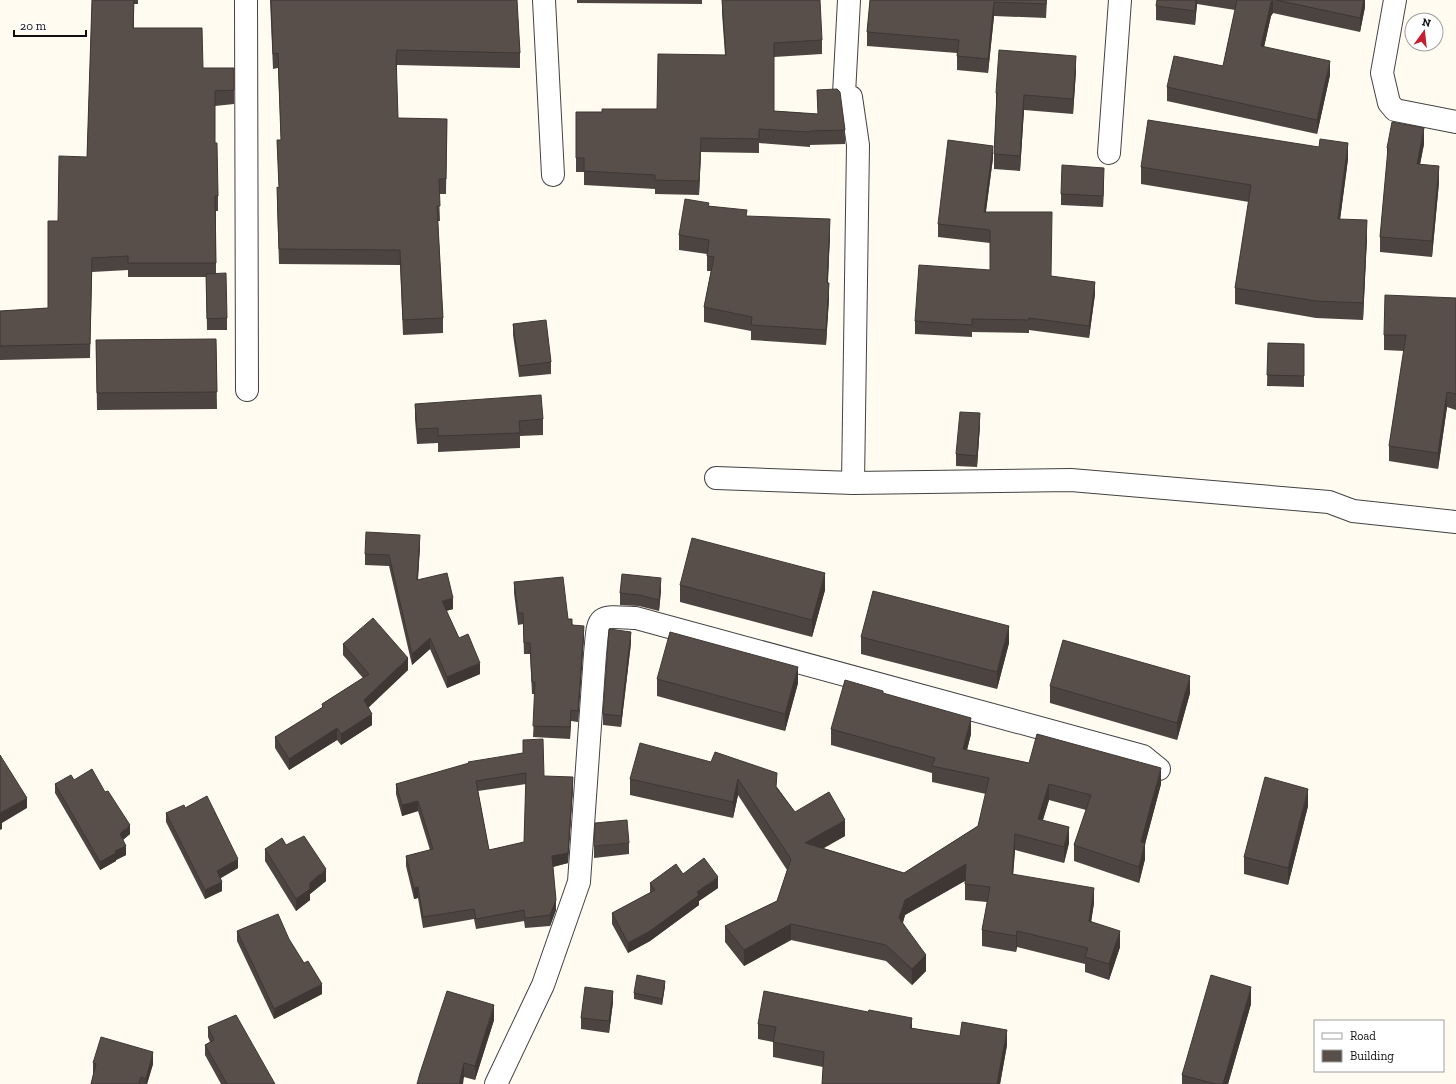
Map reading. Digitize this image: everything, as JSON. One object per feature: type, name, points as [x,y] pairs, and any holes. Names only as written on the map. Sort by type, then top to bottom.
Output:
[{"type":"street","points":[[246,0],[247,390]]},
{"type":"street","points":[[544,0],[553,175]]},
{"type":"street","points":[[848,0],[844,94],[851,97],[858,145],[853,483]]},
{"type":"street","points":[[1109,153],[1120,0]]},
{"type":"street","points":[[1395,0],[1382,72],[1389,103],[1395,110],[1456,122]]},
{"type":"street","points":[[716,478],[853,483],[1071,480],[1329,502],[1353,511],[1456,522]]},
{"type":"street","points":[[496,1084],[543,985],[579,882],[598,624],[602,619],[608,616],[636,618],[1143,756],[1159,769]]},
{"type":"building","points":[[92,0],[134,0],[133,28],[202,28],[203,68],[234,68],[234,90],[215,91],[215,143],[217,143],[218,196],[215,196],[216,263],[128,263],[128,256],[92,258],[90,344],[0,346],[0,311],[48,308],[48,221],[58,221],[59,156],[87,157]]},
{"type":"building","points":[[271,0],[517,0],[520,53],[397,50],[396,54],[398,118],[447,119],[446,179],[439,179],[440,206],[437,206],[443,318],[403,320],[400,250],[279,249],[277,140],[281,140],[278,53],[273,54]]},
{"type":"building","points":[[722,0],[820,0],[822,40],[774,43],[774,111],[818,114],[817,90],[837,89],[840,92],[845,130],[810,132],[759,129],[759,139],[701,138],[699,181],[655,180],[655,175],[584,171],[584,158],[576,158],[576,112],[602,112],[602,109],[657,109],[658,54],[726,55]]},
{"type":"building","points":[[870,0],[1046,0],[1046,4],[994,2],[988,59],[957,56],[959,40],[867,32]]},
{"type":"building","points":[[1157,0],[1196,0],[1195,11],[1156,6]]},
{"type":"building","points":[[1237,0],[1273,0],[1271,2],[1261,46],[1330,61],[1317,120],[1167,87],[1174,56],[1223,66]]},
{"type":"building","points":[[1276,0],[1364,0],[1360,18]]},
{"type":"building","points":[[999,50],[1076,56],[1073,99],[1024,95],[1020,156],[994,154]]},
{"type":"building","points":[[1148,120],[1319,147],[1320,139],[1348,143],[1338,219],[1367,220],[1363,303],[1316,301],[1235,288],[1251,185],[1141,167]]},
{"type":"building","points":[[1392,122],[1424,128],[1417,164],[1439,166],[1432,241],[1380,237],[1387,148]]},
{"type":"building","points":[[948,140],[993,146],[984,212],[1052,212],[1051,276],[1095,282],[1089,326],[1029,318],[1029,320],[972,319],[972,325],[915,321],[919,265],[990,270],[990,230],[938,224]]},
{"type":"building","points":[[1062,165],[1104,168],[1103,196],[1061,194]]},
{"type":"building","points":[[685,199],[709,203],[708,206],[747,210],[746,216],[830,219],[827,283],[829,283],[826,330],[751,325],[752,317],[704,307],[714,257],[707,256],[709,240],[679,235]]},
{"type":"building","points":[[226,273],[227,318],[207,319],[206,274]]},
{"type":"building","points":[[1385,295],[1456,298],[1456,394],[1447,392],[1438,453],[1389,446],[1406,335],[1384,335]]},
{"type":"building","points":[[546,320],[551,362],[519,366],[513,324]]},
{"type":"building","points":[[216,339],[217,392],[97,393],[96,340]]},
{"type":"building","points":[[1268,343],[1304,344],[1304,376],[1267,375]]},
{"type":"building","points":[[541,395],[543,419],[519,421],[520,433],[438,436],[438,428],[417,429],[415,404]]},
{"type":"building","points":[[960,412],[980,413],[977,456],[956,454]]},
{"type":"building","points":[[366,532],[420,535],[417,580],[447,573],[453,598],[442,601],[459,638],[468,634],[480,663],[447,677],[430,638],[412,654],[389,555],[365,554]]},
{"type":"building","points":[[692,538],[825,573],[812,620],[680,585]]},
{"type":"building","points":[[622,574],[661,578],[659,600],[639,595],[620,593]]},
{"type":"building","points":[[563,577],[568,619],[572,619],[572,625],[584,626],[578,711],[571,710],[570,727],[533,726],[535,682],[532,682],[530,643],[524,643],[523,613],[518,613],[514,582]]},
{"type":"building","points":[[873,591],[1009,626],[997,672],[861,637]]},
{"type":"building","points":[[373,618],[408,658],[364,700],[372,714],[341,734],[337,728],[289,759],[275,737],[323,707],[322,704],[369,674],[343,644]]},
{"type":"building","points":[[609,629],[631,632],[621,716],[603,714]]},
{"type":"building","points":[[670,632],[798,667],[785,714],[657,679]]},
{"type":"building","points":[[1063,640],[1190,676],[1177,723],[1050,686]]},
{"type":"building","points":[[845,680],[883,691],[883,693],[971,718],[963,749],[1029,763],[1037,734],[1161,768],[1141,842],[1145,843],[1139,867],[1074,845],[1091,795],[1049,784],[1038,819],[1069,827],[1064,847],[1015,834],[1012,874],[1094,888],[1089,921],[1120,931],[1109,964],[1085,957],[1088,948],[1017,931],[1016,936],[982,930],[990,887],[965,884],[966,864],[905,900],[899,918],[926,955],[912,969],[886,945],[791,924],[744,950],[725,926],[777,901],[791,859],[738,779],[733,802],[630,779],[640,743],[711,762],[715,752],[777,773],[776,787],[795,812],[829,792],[845,820],[805,843],[904,873],[978,826],[989,778],[932,766],[935,758],[831,729]]},
{"type":"building","points":[[543,739],[544,776],[573,777],[568,853],[552,856],[556,900],[550,915],[525,918],[524,910],[476,919],[474,909],[423,917],[418,887],[414,888],[406,856],[433,849],[418,801],[402,805],[396,784],[469,763],[468,762],[523,753],[523,740]],"holes":[[[526,773],[524,842],[489,850],[476,781]]]},
{"type":"building","points":[[0,755],[27,798],[0,813]]},
{"type":"building","points":[[92,769],[105,792],[108,791],[130,825],[120,834],[126,846],[115,851],[116,853],[100,862],[55,784],[71,775],[74,780]]},
{"type":"building","points":[[1265,777],[1308,789],[1288,868],[1244,857]]},
{"type":"building","points":[[207,796],[238,859],[217,871],[222,882],[205,890],[166,813],[184,805],[185,808]]},
{"type":"building","points":[[627,820],[629,843],[594,846],[595,823]]},
{"type":"building","points":[[304,836],[326,869],[310,883],[310,889],[296,899],[265,849],[282,838],[286,845]]},
{"type":"building","points":[[704,858],[718,877],[697,892],[699,895],[650,931],[628,943],[612,913],[655,890],[650,883],[676,864],[683,874]]},
{"type":"building","points":[[278,914],[289,939],[304,963],[308,961],[322,984],[274,1009],[237,931]]},
{"type":"building","points":[[637,975],[665,981],[662,999],[634,993]]},
{"type":"building","points":[[1211,975],[1251,987],[1223,1084],[1215,1084],[1182,1075]]},
{"type":"building","points":[[585,987],[613,991],[609,1021],[581,1018]]},
{"type":"building","points":[[447,991],[494,1005],[475,1066],[464,1063],[459,1084],[417,1084],[420,1073]]},
{"type":"building","points":[[764,991],[868,1012],[869,1010],[912,1018],[910,1028],[960,1036],[962,1022],[1007,1030],[997,1084],[822,1084],[824,1052],[773,1042],[776,1027],[758,1024]]},
{"type":"building","points":[[236,1015],[275,1084],[227,1084],[205,1045],[214,1040],[208,1027]]},
{"type":"building","points":[[101,1037],[153,1052],[146,1079],[141,1077],[139,1084],[91,1084],[96,1064],[93,1063]]}]
